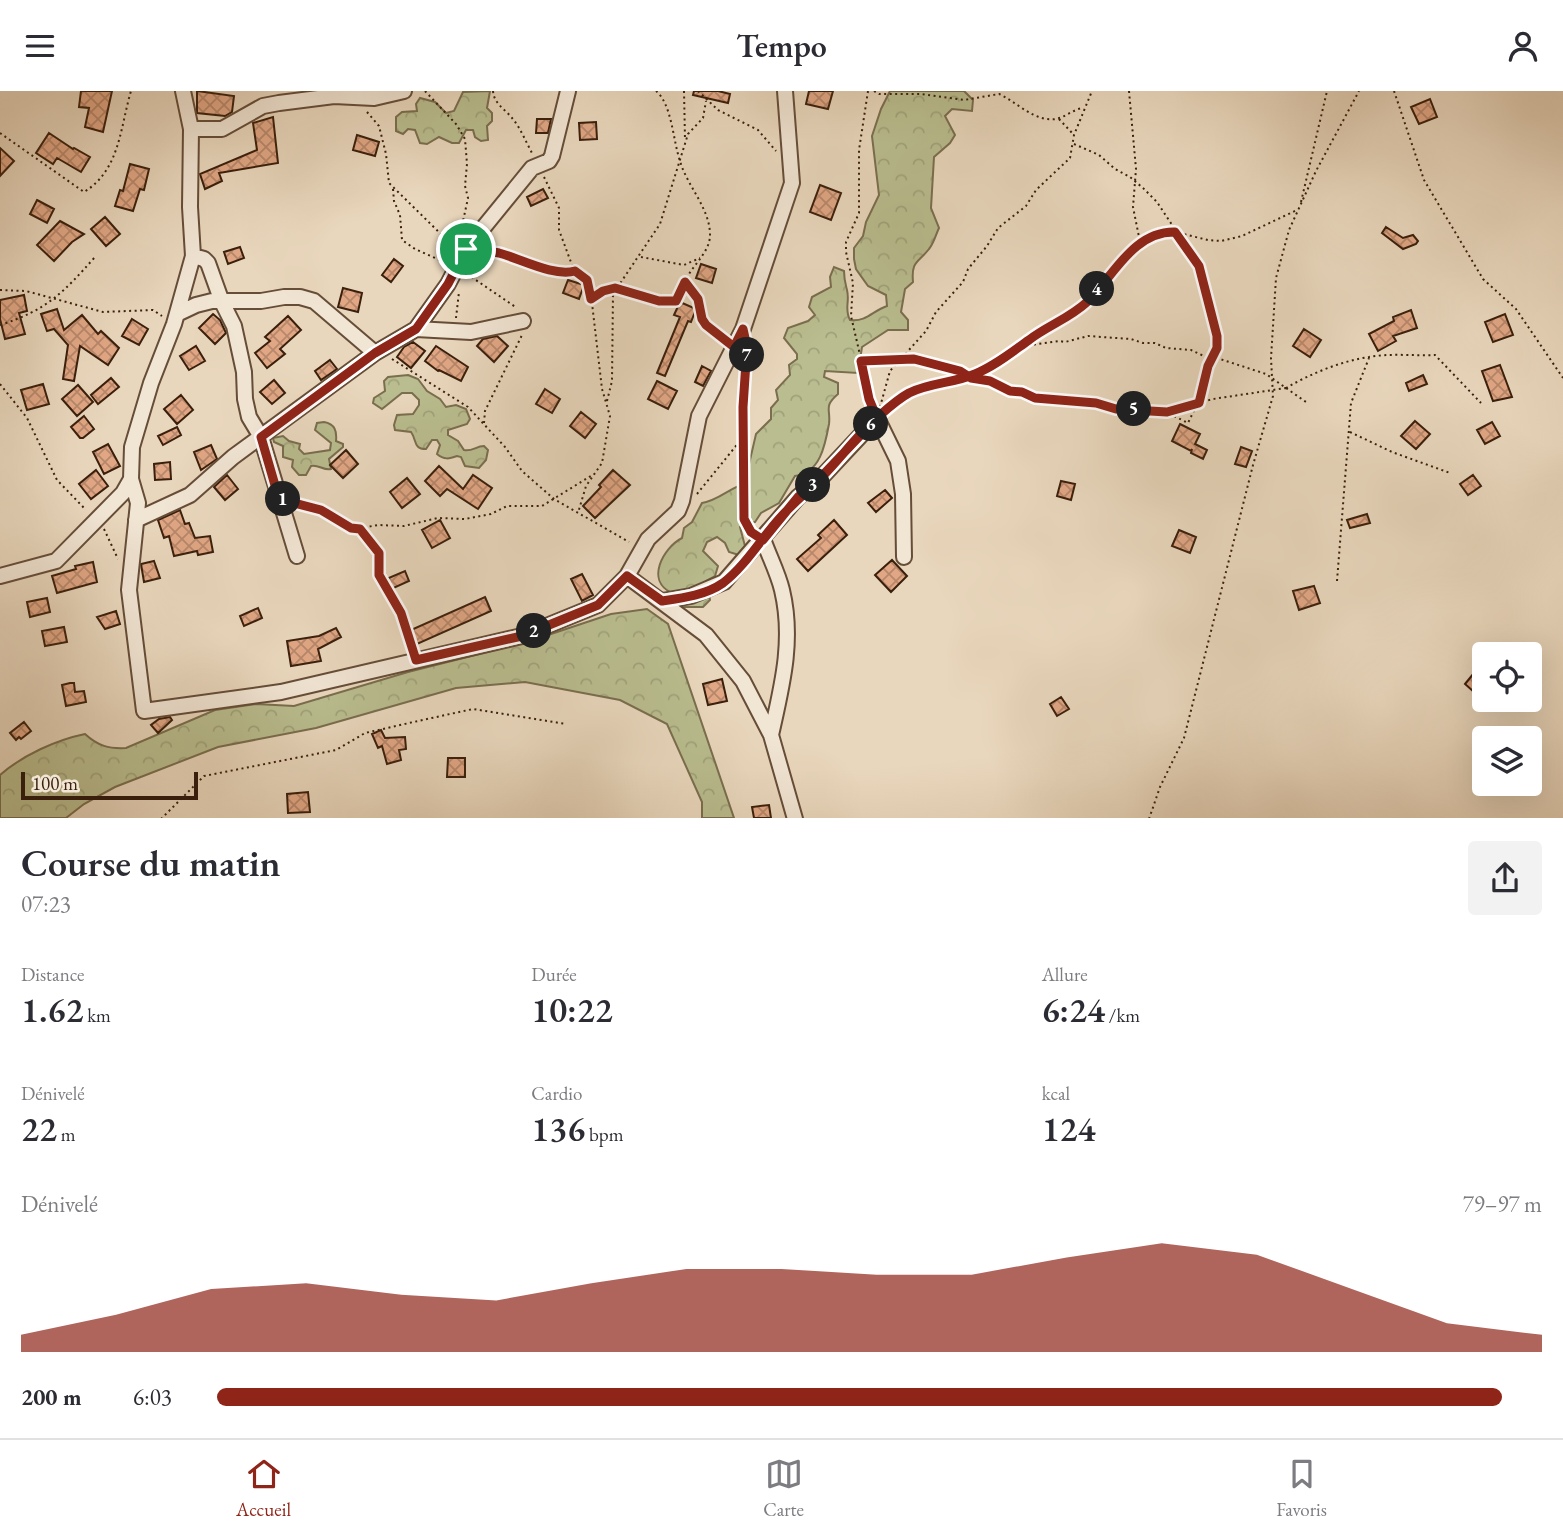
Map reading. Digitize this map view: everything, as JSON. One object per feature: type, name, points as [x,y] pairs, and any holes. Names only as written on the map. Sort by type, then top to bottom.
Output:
[{"type":"street","points":[[183,91],[191,129],[190,208],[193,256],[176,319],[151,383],[132,447],[131,479],[138,503],[129,590],[144,711],[281,692],[522,636],[598,605],[627,576],[648,539],[678,511],[699,415],[743,329],[792,183],[785,91]]},
{"type":"street","points":[[191,129],[222,129],[263,107],[279,103],[334,96],[374,98],[404,91]]},
{"type":"street","points":[[136,520],[190,495],[233,457],[375,353],[416,329],[448,284],[463,249],[532,168],[549,161],[568,91]]},
{"type":"street","points":[[193,256],[208,263],[234,326],[244,373],[249,417],[261,437],[298,556]]},
{"type":"street","points":[[176,319],[196,305],[212,301],[300,297],[314,301],[375,353]]},
{"type":"street","points":[[416,329],[471,333],[523,321]]},
{"type":"street","points":[[662,601],[691,596],[724,582],[798,497],[819,479],[877,418],[898,461],[903,494],[904,557]]},
{"type":"street","points":[[0,576],[56,561],[123,493],[131,479]]},
{"type":"street","points":[[763,540],[782,589],[787,622],[787,662],[771,735]]},
{"type":"street","points":[[627,576],[706,635],[743,681],[771,735],[795,818]]},
{"type":"path","points":[[0,134],[84,192],[95,185],[108,169],[120,141],[131,91]]},
{"type":"path","points":[[425,91],[456,124],[465,139],[465,187],[468,198],[459,229],[463,249]]},
{"type":"path","points":[[493,91],[494,99],[504,112],[511,116],[559,208],[561,237],[575,271],[587,280],[591,299],[602,389],[610,416],[602,463],[586,486],[578,513]]},
{"type":"path","points":[[591,299],[603,291],[618,288],[659,301],[676,301],[707,249],[710,239],[709,224],[680,163],[664,101],[656,91]]},
{"type":"path","points":[[684,91],[685,142]]},
{"type":"path","points":[[698,91],[718,110],[758,130],[782,158]]},
{"type":"path","points":[[868,91],[859,149],[859,213],[846,242],[846,252],[853,283],[851,316],[869,399],[877,418]]},
{"type":"path","points":[[874,91],[879,94],[928,95],[964,100],[999,94],[1030,113],[1059,119],[1074,135]]},
{"type":"path","points":[[877,418],[890,371],[926,331],[936,312],[963,282],[968,269],[998,227],[1026,206],[1037,190],[1070,158],[1074,135],[1092,91]]},
{"type":"path","points":[[1129,91],[1136,169],[1133,207],[1140,245]]},
{"type":"path","points":[[1299,209],[1327,91]]},
{"type":"path","points":[[1149,818],[1160,787],[1184,738],[1273,396],[1271,358],[1276,278],[1289,230],[1359,91]]},
{"type":"path","points":[[1394,91],[1424,180],[1483,279],[1516,309],[1563,378]]},
{"type":"path","points":[[607,402],[612,381],[611,302],[660,224],[685,142],[688,134],[703,118],[706,101]]},
{"type":"path","points":[[1059,119],[1084,107]]},
{"type":"path","points":[[365,109],[379,126],[389,183],[415,206],[447,243],[463,249],[497,253],[536,266],[575,271]]},
{"type":"path","points":[[1073,144],[1099,155],[1134,180],[1157,202],[1199,266],[1217,336],[1217,348],[1199,403],[1188,423],[1167,412]]},
{"type":"path","points":[[877,418],[909,393],[969,376],[999,362],[1087,302],[1115,266],[1146,238],[1175,232],[1221,241],[1242,236],[1299,209]]},
{"type":"path","points":[[0,325],[24,317],[55,299],[95,257]]},
{"type":"path","points":[[640,257],[684,265],[700,258]]},
{"type":"path","points":[[456,267],[459,304],[455,329],[457,333]]},
{"type":"path","points":[[685,282],[698,299],[706,325],[734,347]]},
{"type":"path","points":[[0,290],[26,291],[83,309],[103,312],[153,310],[176,319]]},
{"type":"path","points":[[483,424],[485,411],[525,331],[523,321]]},
{"type":"path","points":[[743,329],[747,347],[743,407],[744,519],[751,532],[763,540]]},
{"type":"path","points":[[1022,346],[1065,342],[1082,337],[1132,339],[1166,348],[1191,350],[1208,358],[1249,367],[1272,378],[1306,402]]},
{"type":"path","points":[[375,353],[394,360],[468,407],[505,447],[522,471],[554,499],[642,549]]},
{"type":"path","points":[[1273,396],[1298,380],[1369,357],[1435,355],[1481,403]]},
{"type":"path","points":[[1337,581],[1351,403],[1369,357]]},
{"type":"path","points":[[861,361],[900,359],[939,365],[1035,398],[1096,403],[1116,409],[1167,412],[1226,396],[1286,388]]},
{"type":"path","points":[[0,383],[27,418],[57,480],[107,532],[120,563]]},
{"type":"path","points":[[1349,431],[1392,452],[1450,473]]},
{"type":"path","points":[[678,511],[701,490],[745,435]]},
{"type":"path","points":[[279,499],[321,510],[351,528],[404,526],[438,518],[465,519],[491,514],[507,506],[542,506],[599,469]]},
{"type":"path","points":[[360,529],[379,553],[379,575],[401,613],[416,660]]},
{"type":"path","points":[[160,818],[204,776],[336,750],[365,733],[472,709],[566,724]]},
{"type":"green space","points":[[490,91],[487,108],[492,113],[492,121],[487,126],[488,140],[481,141],[475,137],[473,130],[466,130],[459,143],[439,137],[427,144],[420,143],[415,130],[408,129],[403,134],[396,131],[396,117],[402,112],[417,111],[416,104],[420,98],[435,102],[446,113],[454,111],[463,92]]},
{"type":"green space","points":[[890,91],[964,91],[973,100],[972,111],[952,109],[945,116],[955,135],[934,157],[931,208],[939,228],[931,247],[914,266],[913,282],[905,289],[901,312],[908,320],[908,330],[888,330],[862,347],[858,373],[825,371],[824,377],[838,383],[838,394],[829,405],[826,441],[816,464],[803,474],[795,476],[779,503],[761,513],[755,522],[745,523],[740,527],[745,546],[739,555],[729,552],[725,543],[717,537],[707,542],[703,551],[718,566],[715,576],[706,581],[710,600],[703,607],[683,607],[674,602],[672,593],[664,588],[660,581],[658,573],[663,557],[682,538],[684,528],[692,522],[702,503],[747,483],[756,434],[771,419],[771,408],[778,400],[776,390],[790,375],[789,365],[797,359],[797,354],[784,338],[788,328],[808,321],[815,315],[809,307],[812,297],[831,287],[830,277],[834,267],[844,271],[850,320],[865,318],[887,306],[886,295],[868,286],[856,269],[854,248],[863,236],[866,222],[879,195],[872,136]]},
{"type":"green space","points":[[408,375],[418,379],[427,391],[440,399],[446,407],[456,405],[466,409],[470,419],[467,424],[448,430],[448,435],[458,441],[464,450],[484,446],[488,450],[486,460],[479,468],[465,466],[461,457],[447,458],[437,454],[440,445],[437,440],[432,440],[426,449],[422,449],[417,446],[411,432],[395,430],[397,415],[413,414],[419,405],[419,400],[412,393],[402,393],[382,409],[373,403],[374,398],[385,391],[384,381],[388,377]]},
{"type":"green space","points":[[324,422],[333,426],[336,441],[343,444],[343,447],[329,459],[331,469],[311,466],[306,475],[299,475],[292,467],[293,460],[283,457],[283,446],[274,442],[273,438],[283,436],[300,444],[299,449],[304,454],[330,450],[331,443],[315,430],[317,423]]},
{"type":"green space","points":[[647,609],[668,624],[734,818],[702,818],[702,802],[667,724],[620,700],[525,682],[456,688],[316,728],[218,747],[115,787],[84,804],[66,818],[0,818],[0,775],[29,755],[63,740],[85,734],[104,746],[126,748],[215,710],[256,704],[294,706],[408,672],[527,642],[611,614]]},
{"type":"building","points":[[81,91],[112,91],[103,132],[85,127],[89,108],[79,107]]},
{"type":"building","points":[[197,91],[234,96],[232,112],[225,116],[197,113]]},
{"type":"building","points":[[694,91],[730,94],[728,103],[693,95]]},
{"type":"building","points":[[809,91],[833,91],[828,109],[806,104]]},
{"type":"building","points":[[1430,99],[1437,117],[1419,124],[1411,107]]},
{"type":"building","points":[[273,117],[278,163],[219,173],[222,181],[205,189],[200,174],[257,150],[253,123]]},
{"type":"building","points":[[537,119],[551,119],[548,133],[536,133]]},
{"type":"building","points":[[596,122],[597,139],[580,140],[579,123]]},
{"type":"building","points":[[49,133],[90,157],[81,172],[57,158],[53,164],[36,153]]},
{"type":"building","points":[[357,135],[379,142],[375,156],[353,150]]},
{"type":"building","points":[[0,148],[14,161],[0,176]]},
{"type":"building","points":[[130,164],[149,169],[144,190],[140,189],[133,211],[115,206],[120,190],[123,191]]},
{"type":"building","points":[[820,185],[841,193],[831,220],[810,212]]},
{"type":"building","points":[[543,189],[548,198],[531,206],[527,197]]},
{"type":"building","points":[[37,200],[54,209],[47,223],[30,214]]},
{"type":"building","points":[[105,217],[120,234],[106,246],[91,229]]},
{"type":"building","points":[[60,221],[84,234],[54,261],[37,245]]},
{"type":"building","points":[[1386,227],[1403,238],[1413,235],[1418,241],[1403,249],[1382,233]]},
{"type":"building","points":[[240,247],[244,258],[228,264],[224,252]]},
{"type":"building","points":[[394,259],[403,266],[391,282],[382,275]]},
{"type":"building","points":[[701,264],[716,269],[712,283],[696,278]]},
{"type":"building","points":[[568,280],[584,285],[579,299],[563,293]]},
{"type":"building","points":[[343,288],[362,293],[358,312],[338,307]]},
{"type":"building","points":[[24,295],[27,311],[19,313],[25,334],[5,339],[0,319],[0,300]]},
{"type":"building","points":[[680,302],[696,309],[691,322],[688,321],[665,376],[657,373],[680,317],[674,315]]},
{"type":"building","points":[[57,309],[64,330],[82,315],[98,334],[101,331],[119,348],[108,365],[80,346],[74,381],[63,379],[68,345],[54,329],[47,331],[41,314]]},
{"type":"building","points":[[1411,310],[1417,328],[1393,336],[1396,341],[1378,351],[1369,334],[1394,321],[1393,317]]},
{"type":"building","points":[[213,314],[220,320],[226,333],[215,344],[199,328]]},
{"type":"building","points":[[1505,314],[1513,335],[1493,342],[1485,322]]},
{"type":"building","points":[[288,316],[301,330],[280,349],[285,354],[267,368],[255,353],[270,341],[265,337]]},
{"type":"building","points":[[132,319],[148,329],[139,345],[122,336]]},
{"type":"building","points":[[1304,329],[1321,340],[1310,357],[1293,346]]},
{"type":"building","points":[[497,336],[508,346],[494,362],[477,346],[483,339]]},
{"type":"building","points":[[413,342],[425,351],[411,368],[397,357],[404,347]]},
{"type":"building","points":[[196,346],[205,361],[189,370],[180,356]]},
{"type":"building","points":[[436,346],[468,367],[461,381],[438,371],[425,361]]},
{"type":"building","points":[[330,360],[337,369],[321,380],[315,371]]},
{"type":"building","points":[[1500,365],[1512,397],[1493,401],[1482,371]]},
{"type":"building","points":[[702,366],[711,371],[703,386],[695,382]]},
{"type":"building","points":[[1423,375],[1427,384],[1409,391],[1406,383]]},
{"type":"building","points":[[111,378],[119,387],[98,404],[91,395]]},
{"type":"building","points":[[274,380],[285,393],[272,404],[260,392]]},
{"type":"building","points":[[657,381],[677,391],[668,409],[648,399]]},
{"type":"building","points":[[43,384],[49,404],[27,410],[21,390]]},
{"type":"building","points":[[78,385],[93,402],[77,416],[62,399]]},
{"type":"building","points":[[545,389],[560,399],[552,413],[536,404]]},
{"type":"building","points":[[181,395],[193,410],[177,424],[164,409]]},
{"type":"building","points":[[581,412],[596,424],[585,438],[570,426]]},
{"type":"building","points":[[84,416],[94,429],[80,438],[71,427]]},
{"type":"building","points":[[1415,421],[1430,434],[1416,449],[1401,436]]},
{"type":"building","points":[[1492,422],[1500,436],[1485,444],[1477,430]]},
{"type":"building","points":[[1180,424],[1200,434],[1195,444],[1207,450],[1203,459],[1191,453],[1192,449],[1191,451],[1172,441]]},
{"type":"building","points":[[177,427],[181,435],[163,445],[158,436]]},
{"type":"building","points":[[108,444],[120,466],[104,474],[93,452]]},
{"type":"building","points":[[211,445],[217,459],[201,470],[194,452]]},
{"type":"building","points":[[1241,447],[1252,451],[1246,467],[1235,464]]},
{"type":"building","points":[[346,450],[358,464],[343,478],[330,465]]},
{"type":"building","points":[[170,462],[171,479],[155,480],[154,464]]},
{"type":"building","points":[[439,466],[463,489],[473,475],[492,488],[478,509],[447,489],[440,496],[425,481]]},
{"type":"building","points":[[96,470],[108,486],[91,499],[79,484]]},
{"type":"building","points":[[613,470],[630,485],[595,518],[583,506]]},
{"type":"building","points":[[227,475],[238,489],[225,500],[214,487]]},
{"type":"building","points":[[1473,475],[1481,486],[1468,495],[1460,484]]},
{"type":"building","points":[[407,478],[420,494],[402,508],[390,492]]},
{"type":"building","points":[[1061,481],[1075,484],[1071,500],[1057,496]]},
{"type":"building","points":[[885,490],[892,498],[876,512],[868,503]]},
{"type":"building","points":[[180,510],[185,524],[189,523],[195,538],[210,536],[213,552],[198,555],[197,551],[174,556],[169,536],[164,538],[158,520]]},
{"type":"building","points":[[1367,514],[1370,523],[1350,528],[1347,520]]},
{"type":"building","points":[[440,520],[450,538],[432,548],[422,530]]},
{"type":"building","points":[[834,520],[847,535],[808,571],[797,559],[821,538],[818,535]]},
{"type":"building","points":[[1179,530],[1196,537],[1190,553],[1172,546]]},
{"type":"building","points":[[892,560],[907,576],[891,592],[875,575]]},
{"type":"building","points":[[154,561],[160,578],[144,582],[141,564]]},
{"type":"building","points":[[93,562],[97,582],[57,593],[52,576]]},
{"type":"building","points":[[405,571],[409,581],[389,590],[384,580]]},
{"type":"building","points":[[582,574],[593,595],[582,601],[571,579]]},
{"type":"building","points":[[1314,586],[1320,603],[1299,610],[1293,591]]},
{"type":"building","points":[[485,597],[491,611],[417,644],[411,630]]},
{"type":"building","points":[[47,598],[50,612],[30,617],[27,602]]},
{"type":"building","points":[[258,608],[262,618],[244,626],[240,616]]},
{"type":"building","points":[[116,611],[120,624],[105,629],[97,617]]},
{"type":"building","points":[[64,627],[67,642],[45,646],[42,631]]},
{"type":"building","points":[[336,628],[341,637],[318,649],[321,661],[291,666],[287,641],[319,636]]},
{"type":"building","points":[[1472,675],[1472,690],[1465,684]]},
{"type":"building","points":[[722,679],[727,701],[708,705],[703,684]]},
{"type":"building","points":[[74,683],[75,692],[84,691],[86,702],[66,706],[62,685]]},
{"type":"building","points":[[1061,697],[1069,709],[1057,716],[1050,704]]},
{"type":"building","points":[[170,717],[172,720],[158,733],[151,725],[159,719]]},
{"type":"building","points":[[24,722],[31,731],[16,740],[10,733]]},
{"type":"building","points":[[381,730],[385,738],[405,737],[406,749],[399,750],[401,760],[387,764],[382,746],[378,748],[372,734]]},
{"type":"building","points":[[448,758],[465,758],[465,777],[447,777]]},
{"type":"building","points":[[308,792],[310,812],[288,813],[287,794]]},
{"type":"building","points":[[769,805],[771,818],[754,818],[752,807]]},
{"type":"route","points":[[466,249],[448,284],[416,329],[375,353],[261,437],[279,499],[312,510],[321,510],[351,528],[360,529],[376,547],[379,553],[379,575],[405,621],[416,660],[522,636],[598,605],[627,576],[662,601],[691,596],[724,582],[763,540],[798,497],[819,479],[877,418],[895,403],[909,393],[923,388],[944,384],[969,376],[976,374],[1048,330],[1087,302],[1115,266],[1146,238],[1175,232],[1199,266],[1217,336],[1217,348],[1208,366],[1199,403],[1167,412],[1116,409],[1096,403],[1030,397],[990,381],[971,378],[969,376],[960,371],[914,359],[861,361],[869,399],[877,418],[819,479],[798,497],[776,522],[763,540],[751,532],[744,519],[743,407],[747,347],[743,329],[734,347],[706,325],[702,319],[701,305],[685,282],[676,301],[659,301],[618,288],[603,291],[591,299],[587,280],[575,271],[536,266],[497,253],[466,249]]}]
